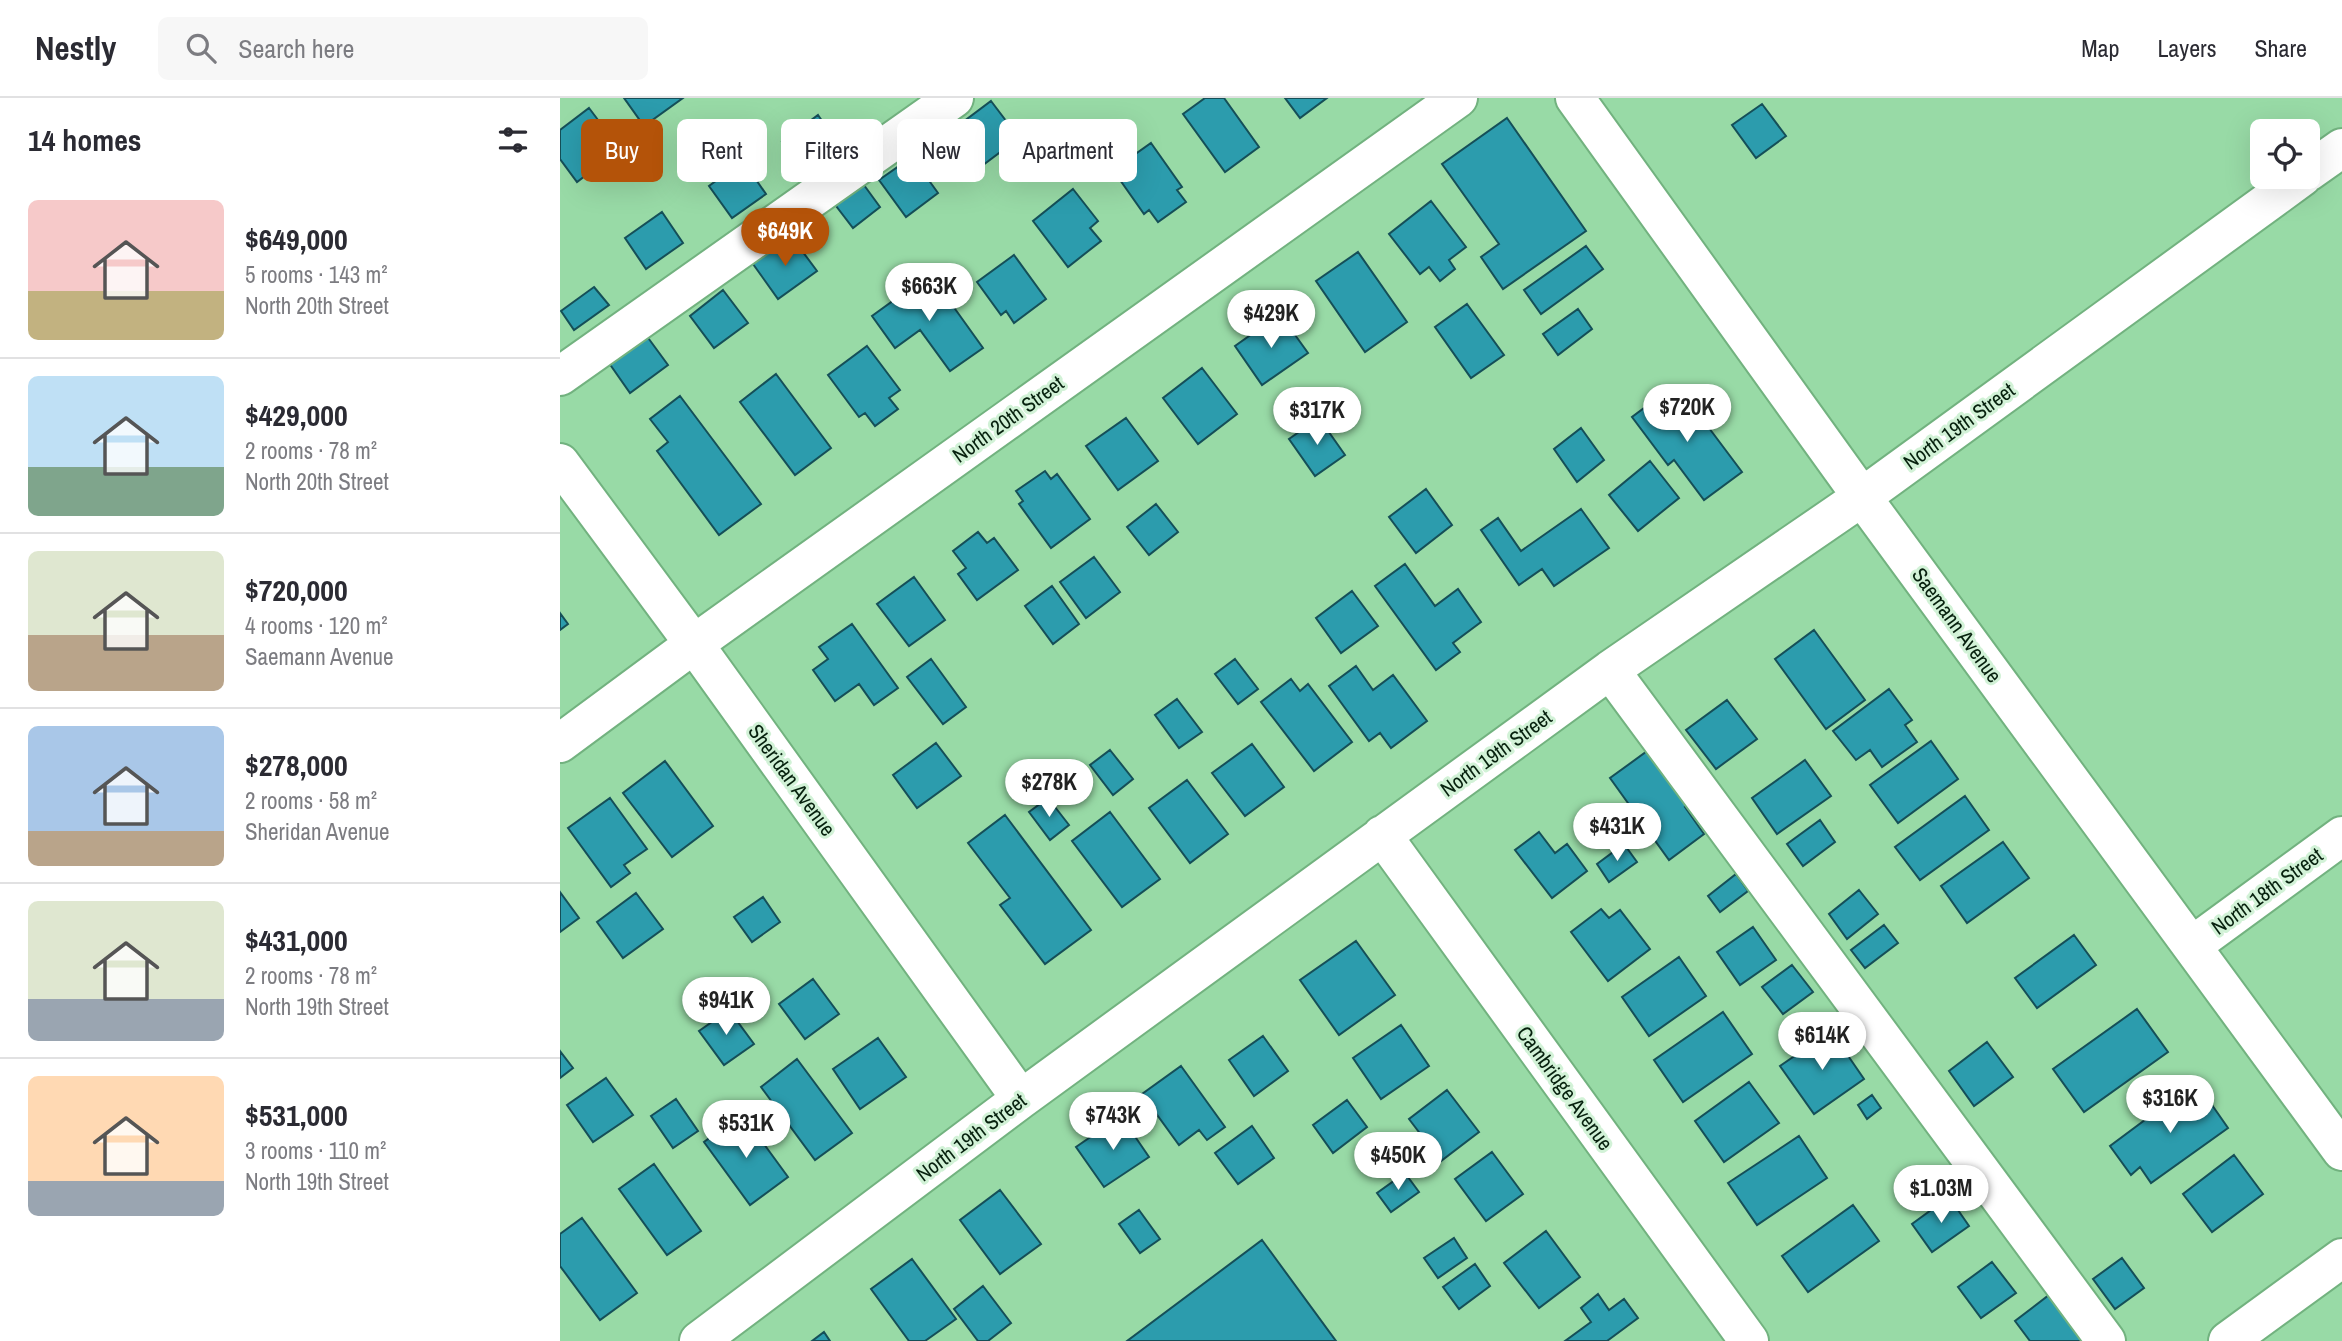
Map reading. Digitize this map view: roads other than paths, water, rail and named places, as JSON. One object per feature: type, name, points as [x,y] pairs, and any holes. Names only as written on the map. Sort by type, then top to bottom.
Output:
[{"type":"street","points":[[560,376],[954,98]]},
{"type":"street","name":"North 20th Street","points":[[560,743],[694,644],[1458,98]]},
{"type":"street","name":"Saemann Avenue","points":[[1575,98],[1862,496],[2342,1151]]},
{"type":"street","points":[[2320,164],[2342,148]]},
{"type":"street","name":"North 19th Street","points":[[699,1341],[1021,1099],[1382,835],[1610,670],[1862,496],[2285,189]]},
{"type":"street","name":"Sheridan Avenue","points":[[560,463],[694,644],[1021,1099]]},
{"type":"street","points":[[1610,670],[2106,1341]]},
{"type":"street","name":"Cambridge Avenue","points":[[1382,835],[1749,1341]]},
{"type":"street","name":"North 18th Street","points":[[2193,945],[2342,836]]},
{"type":"street","points":[[2228,1341],[2342,1258]]}]
